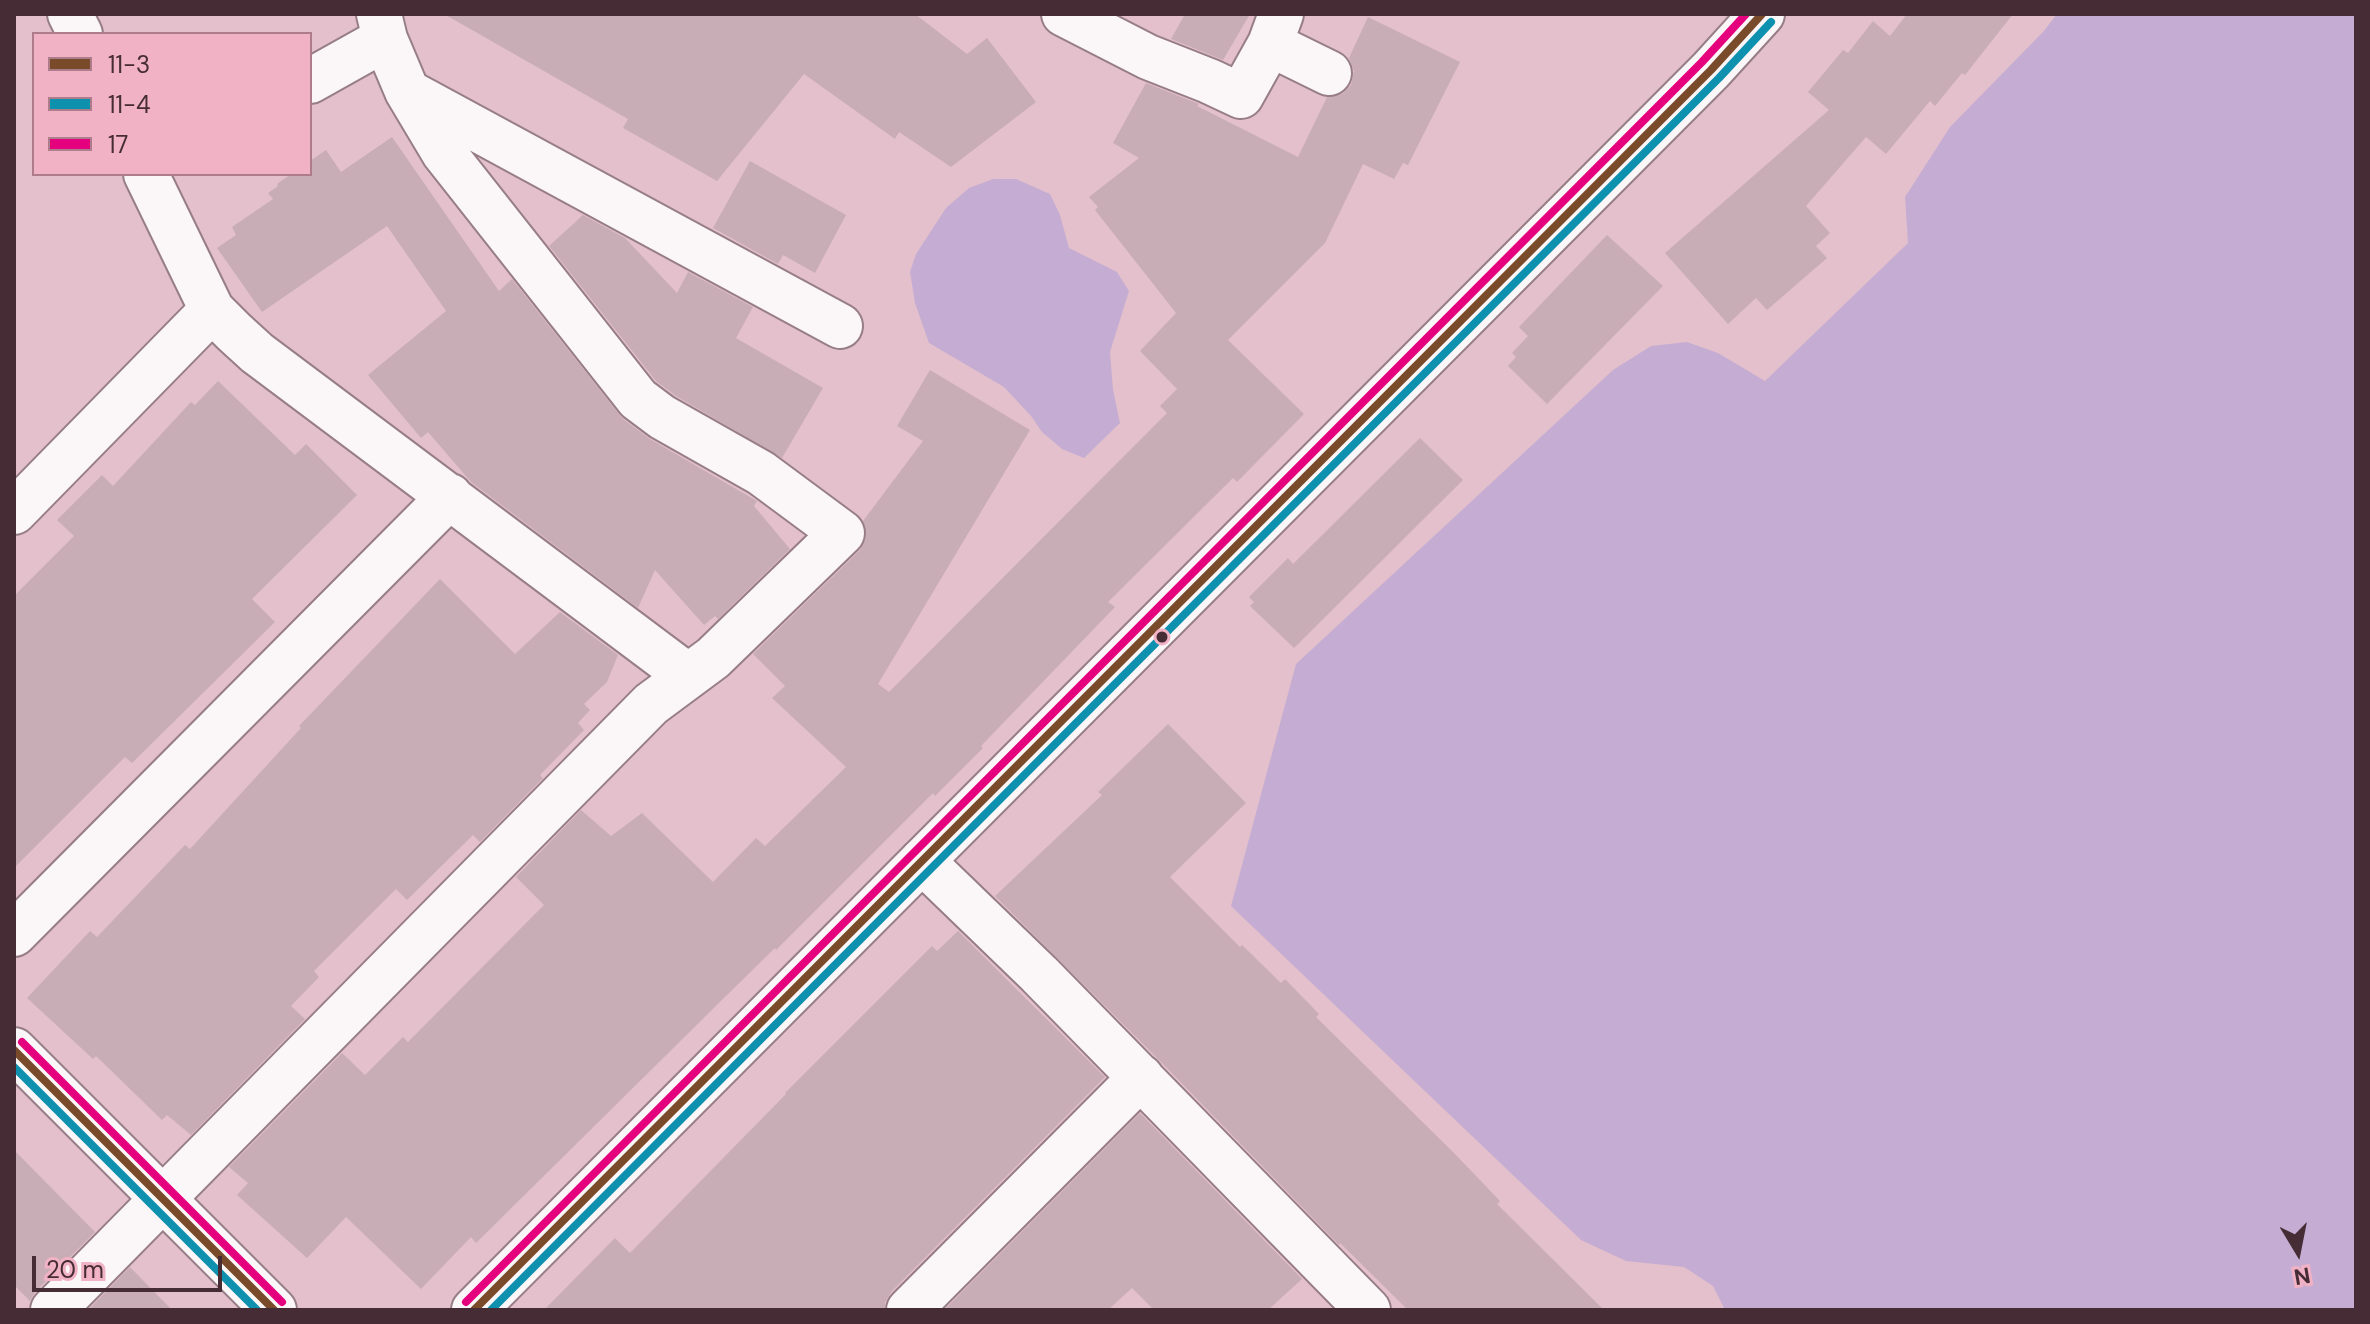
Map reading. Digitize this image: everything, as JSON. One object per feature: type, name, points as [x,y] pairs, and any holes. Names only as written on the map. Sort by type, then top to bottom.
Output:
[{"type":"street","points":[[70,14],[79,32]]},
{"type":"street","points":[[1064,14],[1148,57],[1241,96],[1275,29],[1329,73]]},
{"type":"street","points":[[474,1310],[1711,70],[1762,14]]},
{"type":"street","points":[[53,1310],[651,704],[713,658],[842,533],[761,473],[662,417],[638,399],[444,153],[407,91],[382,26],[312,79]]},
{"type":"street","points":[[407,91],[840,326]]},
{"type":"street","points":[[147,176],[212,310],[257,353],[688,676]]},
{"type":"street","points":[[14,512],[212,310]]},
{"type":"street","points":[[14,934],[450,496]]},
{"type":"street","points":[[922,861],[1141,1077],[1354,1305]]},
{"type":"street","points":[[14,1050],[274,1310]]},
{"type":"street","points":[[909,1310],[1141,1077]]},
{"type":"shaded area","points":[[2057,14],[2356,14],[2356,1310],[1725,1310],[1713,1286],[1684,1267],[1626,1261],[1581,1240],[1231,906],[1296,664],[1613,370],[1651,346],[1687,342],[1718,353],[1765,381],[1908,243],[1905,197],[1950,127]]},
{"type":"shaded area","points":[[993,179],[1016,179],[1050,194],[1060,215],[1069,248],[1117,272],[1129,291],[1110,352],[1120,423],[1084,458],[1062,449],[1042,432],[1004,387],[929,343],[915,303],[910,272],[916,254],[946,208],[969,188]]},
{"type":"building","points":[[444,14],[915,14],[967,54],[987,38],[1036,102],[951,167],[899,132],[895,139],[804,74],[717,181],[623,128],[628,119]]},
{"type":"building","points":[[1185,14],[1250,14],[1223,60],[1171,39]]},
{"type":"building","points":[[1907,14],[2013,14],[1965,75],[1962,73],[1935,106],[1930,101],[1886,154],[1866,137],[1806,206],[1830,233],[1816,246],[1827,258],[1767,310],[1756,298],[1728,324],[1665,253],[1829,110],[1808,92],[1843,50],[1848,53],[1873,21],[1890,36]]},
{"type":"building","points":[[1368,17],[1460,62],[1408,165],[1403,163],[1394,179],[1363,164],[1325,243],[1228,340],[1304,414],[1237,482],[1233,478],[1108,602],[1115,607],[935,796],[933,793],[476,1243],[471,1237],[421,1289],[346,1217],[307,1258],[237,1195],[248,1183],[229,1167],[342,1053],[365,1075],[403,1037],[408,1042],[544,905],[516,877],[581,810],[611,836],[642,813],[713,882],[756,838],[765,846],[846,767],[772,698],[785,686],[753,654],[860,550],[866,538],[863,521],[923,441],[897,426],[930,370],[1030,430],[878,684],[889,692],[1167,413],[1160,406],[1177,389],[1140,351],[1176,313],[1095,210],[1098,207],[1089,197],[1139,158],[1113,143],[1146,83],[1199,104],[1197,106],[1298,157],[1327,97],[1342,94],[1351,85],[1354,71],[1349,58]]},
{"type":"building","points":[[392,137],[499,291],[512,279],[623,419],[650,439],[757,501],[754,506],[790,549],[718,619],[715,616],[704,625],[655,570],[638,608],[471,482],[428,432],[421,438],[368,375],[446,311],[387,226],[262,312],[217,248],[236,235],[232,227],[273,199],[268,193],[277,184],[288,176],[312,176],[312,160],[326,150],[341,172]]},
{"type":"building","points":[[750,161],[846,215],[815,273],[783,255],[778,264],[713,228]]},
{"type":"building","points":[[583,215],[625,238],[677,293],[688,272],[753,307],[736,338],[823,388],[782,458],[656,381],[549,246]]},
{"type":"building","points":[[1607,235],[1663,286],[1547,404],[1508,366],[1516,357],[1512,353],[1528,336],[1519,327]]},
{"type":"building","points":[[218,381],[295,455],[306,444],[357,495],[252,599],[275,622],[132,763],[125,757],[14,868],[14,596],[74,536],[57,520],[102,475],[113,486],[191,402],[195,405]]},
{"type":"building","points":[[1420,438],[1463,480],[1294,648],[1250,606],[1254,602],[1249,597],[1288,558],[1293,564]]},
{"type":"building","points":[[440,579],[515,654],[560,612],[618,655],[607,682],[584,704],[590,710],[578,723],[584,730],[540,775],[543,778],[480,842],[473,835],[407,900],[396,889],[314,971],[319,977],[291,1006],[305,1019],[191,1135],[167,1115],[162,1120],[96,1056],[93,1059],[27,998],[90,931],[97,937],[185,845],[190,849],[301,728],[299,726]]},
{"type":"building","points":[[1168,724],[1246,803],[1170,877],[1240,947],[1242,945],[1281,983],[1285,979],[1319,1014],[1316,1017],[1455,1154],[1500,1201],[1497,1204],[1604,1310],[1408,1310],[1339,1245],[995,896],[1102,795],[1098,792]]},
{"type":"building","points":[[958,931],[1105,1077],[891,1292],[885,1310],[544,1310],[615,1238],[630,1253],[932,946],[937,951]]},
{"type":"building","points":[[1140,1113],[1302,1279],[1268,1310],[1154,1310],[1132,1288],[1108,1310],[944,1310]]},
{"type":"building","points":[[14,1150],[95,1232],[35,1292],[30,1301],[14,1285]]},
{"type":"building","points":[[130,1267],[172,1310],[88,1310]]},
{"type":"transit line","name":"17","points":[[466,1302],[1702,62],[1746,14]]},
{"type":"transit line","name":"11-3","points":[[474,1310],[1711,70],[1762,14]]},
{"type":"transit line","name":"11-4","points":[[491,1310],[1719,78],[1771,22]]},
{"type":"transit line","name":"17","points":[[22,1042],[282,1302]]},
{"type":"transit line","name":"11-3","points":[[14,1050],[274,1310]]},
{"type":"transit line","name":"11-4","points":[[14,1067],[257,1310]]}]
